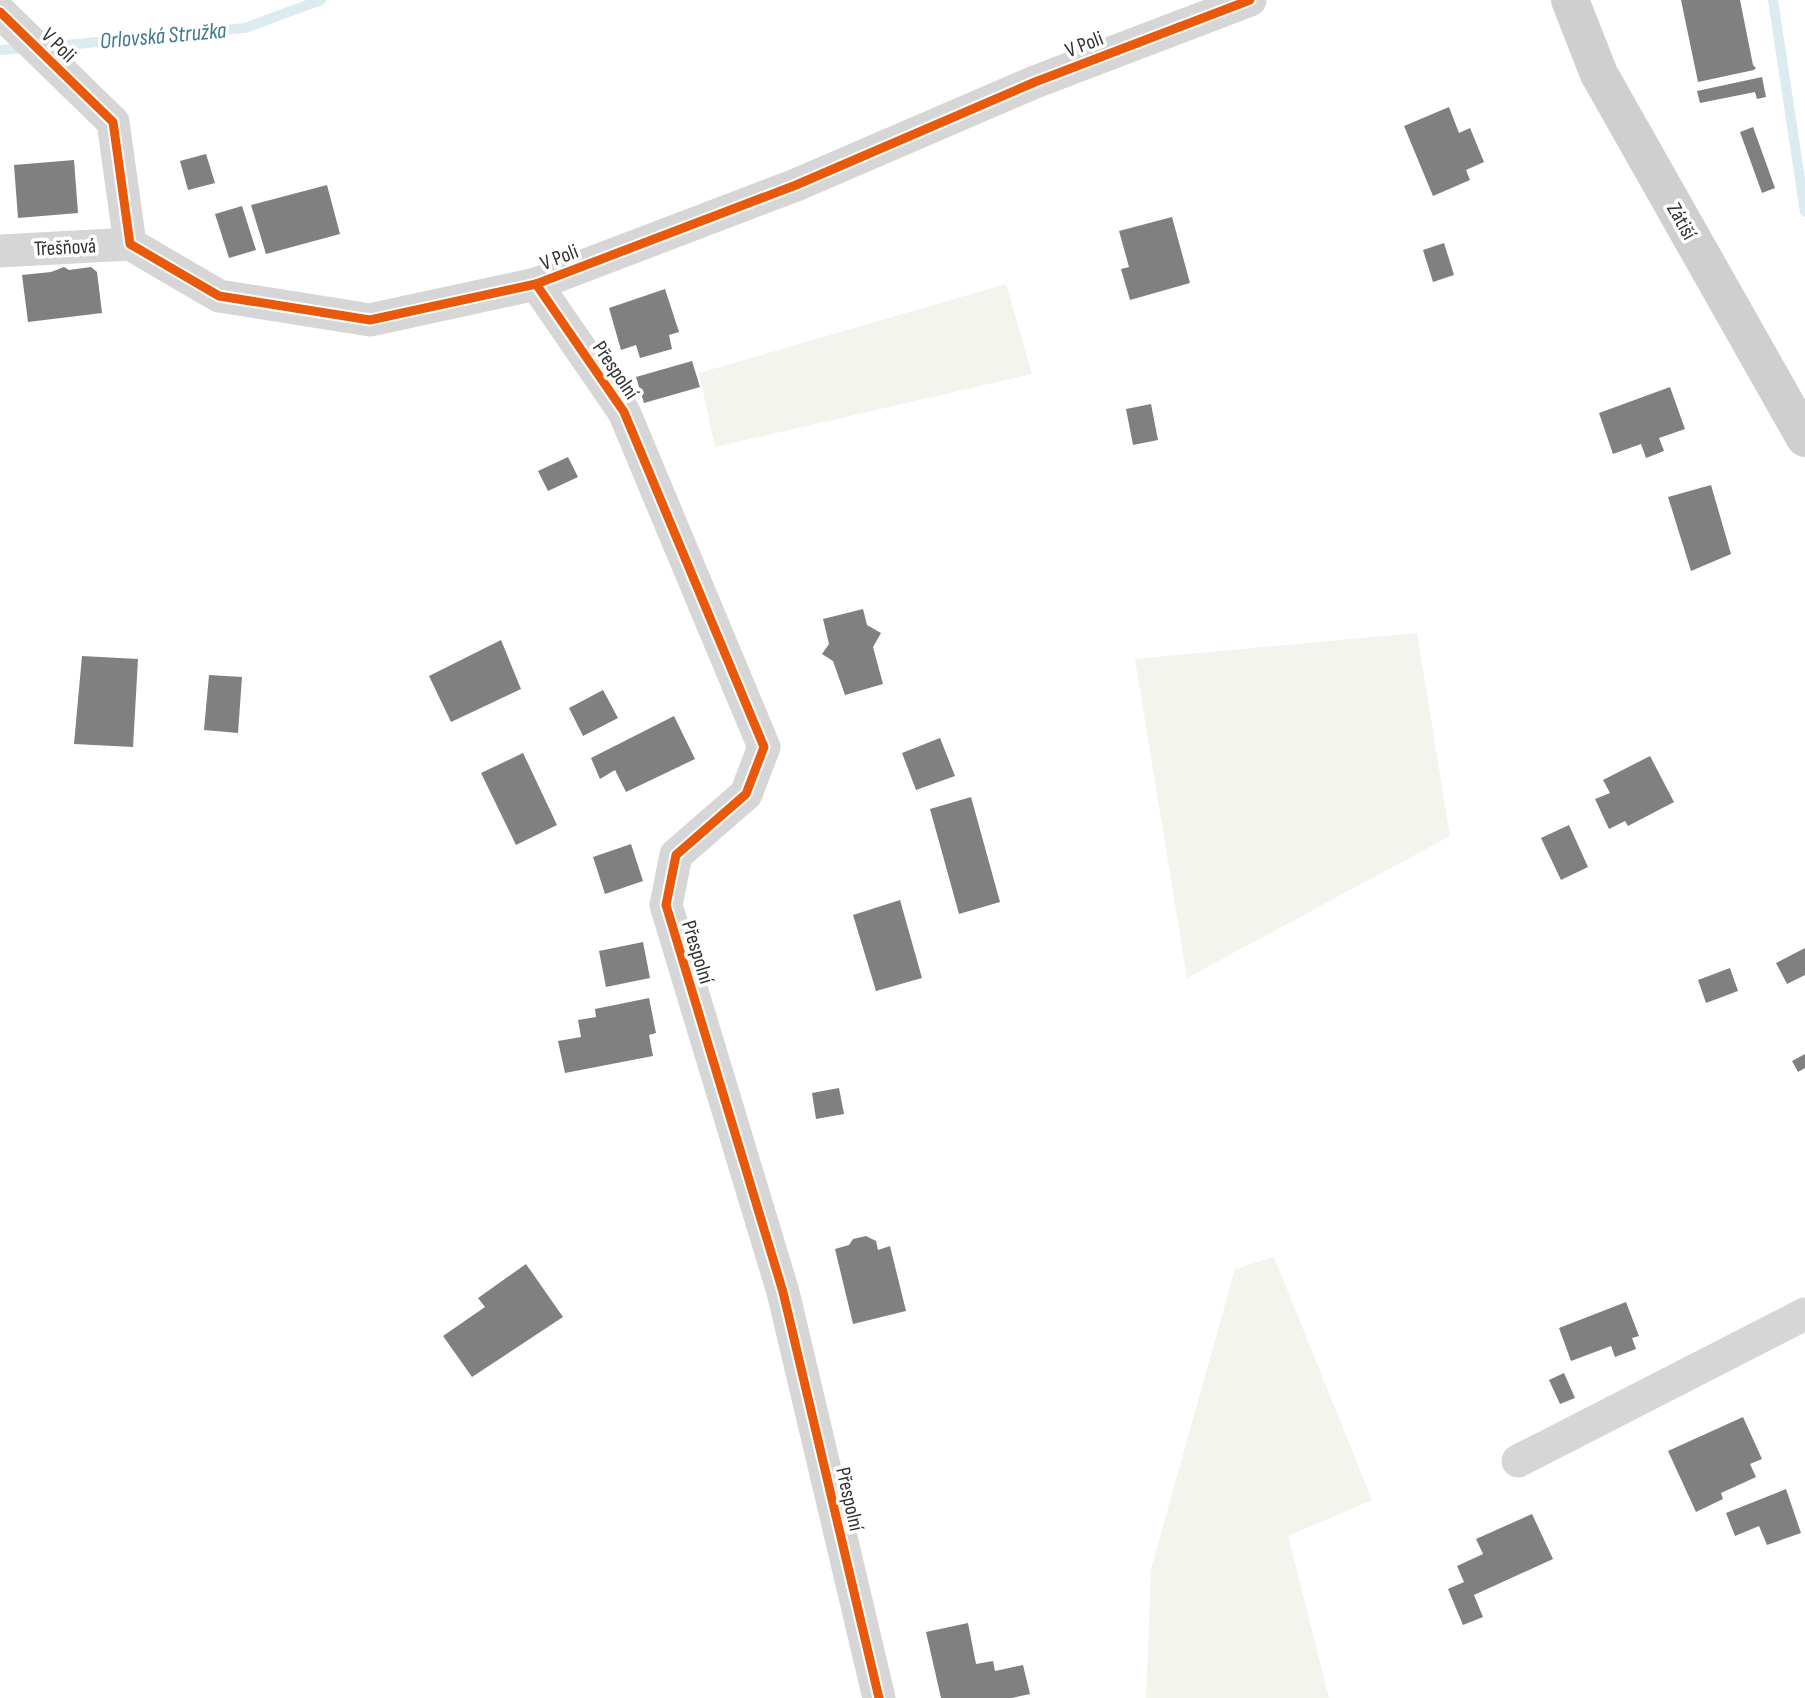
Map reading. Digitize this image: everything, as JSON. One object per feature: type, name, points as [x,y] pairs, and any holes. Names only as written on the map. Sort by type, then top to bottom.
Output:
[{"type":"street","name":"V Poli","points":[[0,12],[113,122],[130,244],[219,296],[370,320],[536,284],[796,185],[1035,82],[1250,0]]},
{"type":"street","name":"Zátiší","points":[[1570,0],[1599,74],[1805,438]]},
{"type":"street","name":"Třešňová","points":[[0,251],[130,244]]},
{"type":"street","name":"Přespolní","points":[[536,284],[624,412],[764,747],[746,794],[676,855],[666,905],[783,1292],[879,1698]]},
{"type":"street","points":[[1518,1461],[1805,1314]]},
{"type":"shaded area","points":[[1006,284],[1032,374],[715,447],[699,373]]},
{"type":"shaded area","points":[[1417,633],[1450,836],[1187,978],[1135,659]]},
{"type":"shaded area","points":[[1274,1257],[1372,1500],[1288,1536],[1329,1698],[1146,1698],[1151,1569],[1235,1269]]},
{"type":"building","points":[[1681,0],[1740,0],[1753,65],[1756,68],[1698,82]]},
{"type":"building","points":[[1762,77],[1766,97],[1757,99],[1755,92],[1700,103],[1697,91]]},
{"type":"building","points":[[1449,107],[1459,133],[1470,128],[1484,162],[1466,170],[1470,180],[1433,196],[1404,126]]},
{"type":"building","points":[[1753,127],[1775,188],[1762,193],[1740,132]]},
{"type":"building","points":[[206,154],[215,183],[188,190],[180,161]]},
{"type":"building","points":[[74,160],[78,213],[18,218],[14,165]]},
{"type":"building","points":[[327,185],[340,234],[266,254],[251,205]]},
{"type":"building","points":[[242,206],[256,250],[229,258],[215,214]]},
{"type":"building","points":[[1172,217],[1190,283],[1130,300],[1121,269],[1129,267],[1119,231]]},
{"type":"building","points":[[1444,243],[1454,275],[1433,282],[1423,250]]},
{"type":"building","points":[[64,267],[69,270],[91,267],[97,272],[102,313],[28,322],[22,275],[51,272]]},
{"type":"building","points":[[665,289],[679,332],[669,335],[672,349],[640,358],[636,345],[621,350],[609,308]]},
{"type":"building","points":[[692,361],[700,387],[644,403],[636,377]]},
{"type":"building","points":[[1670,387],[1685,429],[1659,438],[1664,451],[1646,458],[1641,444],[1613,454],[1599,413]]},
{"type":"building","points":[[1151,404],[1158,440],[1133,445],[1126,409]]},
{"type":"building","points":[[568,457],[578,477],[548,491],[538,471]]},
{"type":"building","points":[[1711,485],[1731,554],[1691,571],[1668,497]]},
{"type":"building","points":[[863,609],[867,625],[881,633],[873,647],[883,684],[845,695],[833,661],[822,654],[829,644],[823,619]]},
{"type":"building","points":[[501,640],[521,689],[451,722],[429,676]]},
{"type":"building","points":[[82,656],[138,659],[133,747],[74,744]]},
{"type":"building","points":[[209,675],[242,677],[238,733],[204,730]]},
{"type":"building","points":[[603,690],[618,718],[583,736],[569,708]]},
{"type":"building","points":[[674,716],[695,759],[626,792],[615,770],[600,779],[591,758]]},
{"type":"building","points":[[940,738],[955,776],[916,790],[902,753]]},
{"type":"building","points":[[523,753],[557,825],[516,845],[481,773]]},
{"type":"building","points":[[1650,756],[1674,802],[1628,826],[1625,821],[1609,829],[1595,799],[1610,793],[1603,780]]},
{"type":"building","points":[[971,797],[1000,902],[959,914],[930,809]]},
{"type":"building","points":[[1569,825],[1588,867],[1561,880],[1541,838]]},
{"type":"building","points":[[631,844],[643,881],[605,894],[593,857]]},
{"type":"building","points":[[900,900],[922,978],[876,991],[853,915]]},
{"type":"building","points":[[643,942],[650,978],[606,987],[599,951]]},
{"type":"building","points":[[1805,948],[1805,975],[1787,984],[1776,963]]},
{"type":"building","points":[[1730,968],[1738,991],[1706,1003],[1698,980]]},
{"type":"building","points":[[649,998],[656,1033],[649,1035],[653,1056],[565,1073],[558,1041],[581,1037],[578,1020],[596,1017],[595,1009]]},
{"type":"building","points":[[1805,1054],[1805,1068],[1798,1072],[1792,1061]]},
{"type":"building","points":[[839,1088],[844,1114],[816,1119],[812,1093]]},
{"type":"building","points":[[866,1236],[876,1241],[878,1250],[890,1246],[906,1311],[853,1324],[835,1249],[849,1245],[853,1239]]},
{"type":"building","points":[[526,1264],[563,1317],[472,1377],[443,1336],[485,1307],[478,1298]]},
{"type":"building","points":[[1626,1302],[1639,1336],[1632,1338],[1636,1349],[1615,1357],[1611,1346],[1571,1361],[1559,1328]]},
{"type":"building","points":[[1564,1373],[1575,1398],[1560,1404],[1549,1380]]},
{"type":"building","points":[[1743,1417],[1762,1459],[1750,1464],[1756,1477],[1721,1493],[1723,1499],[1696,1512],[1668,1451]]},
{"type":"building","points":[[1786,1489],[1801,1533],[1767,1545],[1759,1526],[1735,1536],[1726,1513]]},
{"type":"building","points":[[1532,1514],[1553,1559],[1474,1595],[1483,1617],[1463,1625],[1448,1589],[1464,1582],[1457,1566],[1483,1554],[1476,1539]]},
{"type":"building","points":[[968,1623],[976,1664],[993,1661],[995,1671],[1023,1665],[1030,1694],[1012,1698],[941,1698],[926,1632]]},
{"type":"waterway","name":"Orlovská Stružka","points":[[45,47],[245,28],[321,0]]},
{"type":"waterway","points":[[1773,0],[1805,212]]},
{"type":"waterway","name":"Orlovská Stružka","points":[[0,50],[29,48]]},
{"type":"cycle path","points":[[0,12],[113,122],[130,244],[219,296],[370,320],[536,284],[796,185],[1035,82],[1250,0]]},
{"type":"cycle path","points":[[536,284],[624,412],[764,747],[746,794],[676,855],[666,905],[783,1292],[879,1698]]}]
